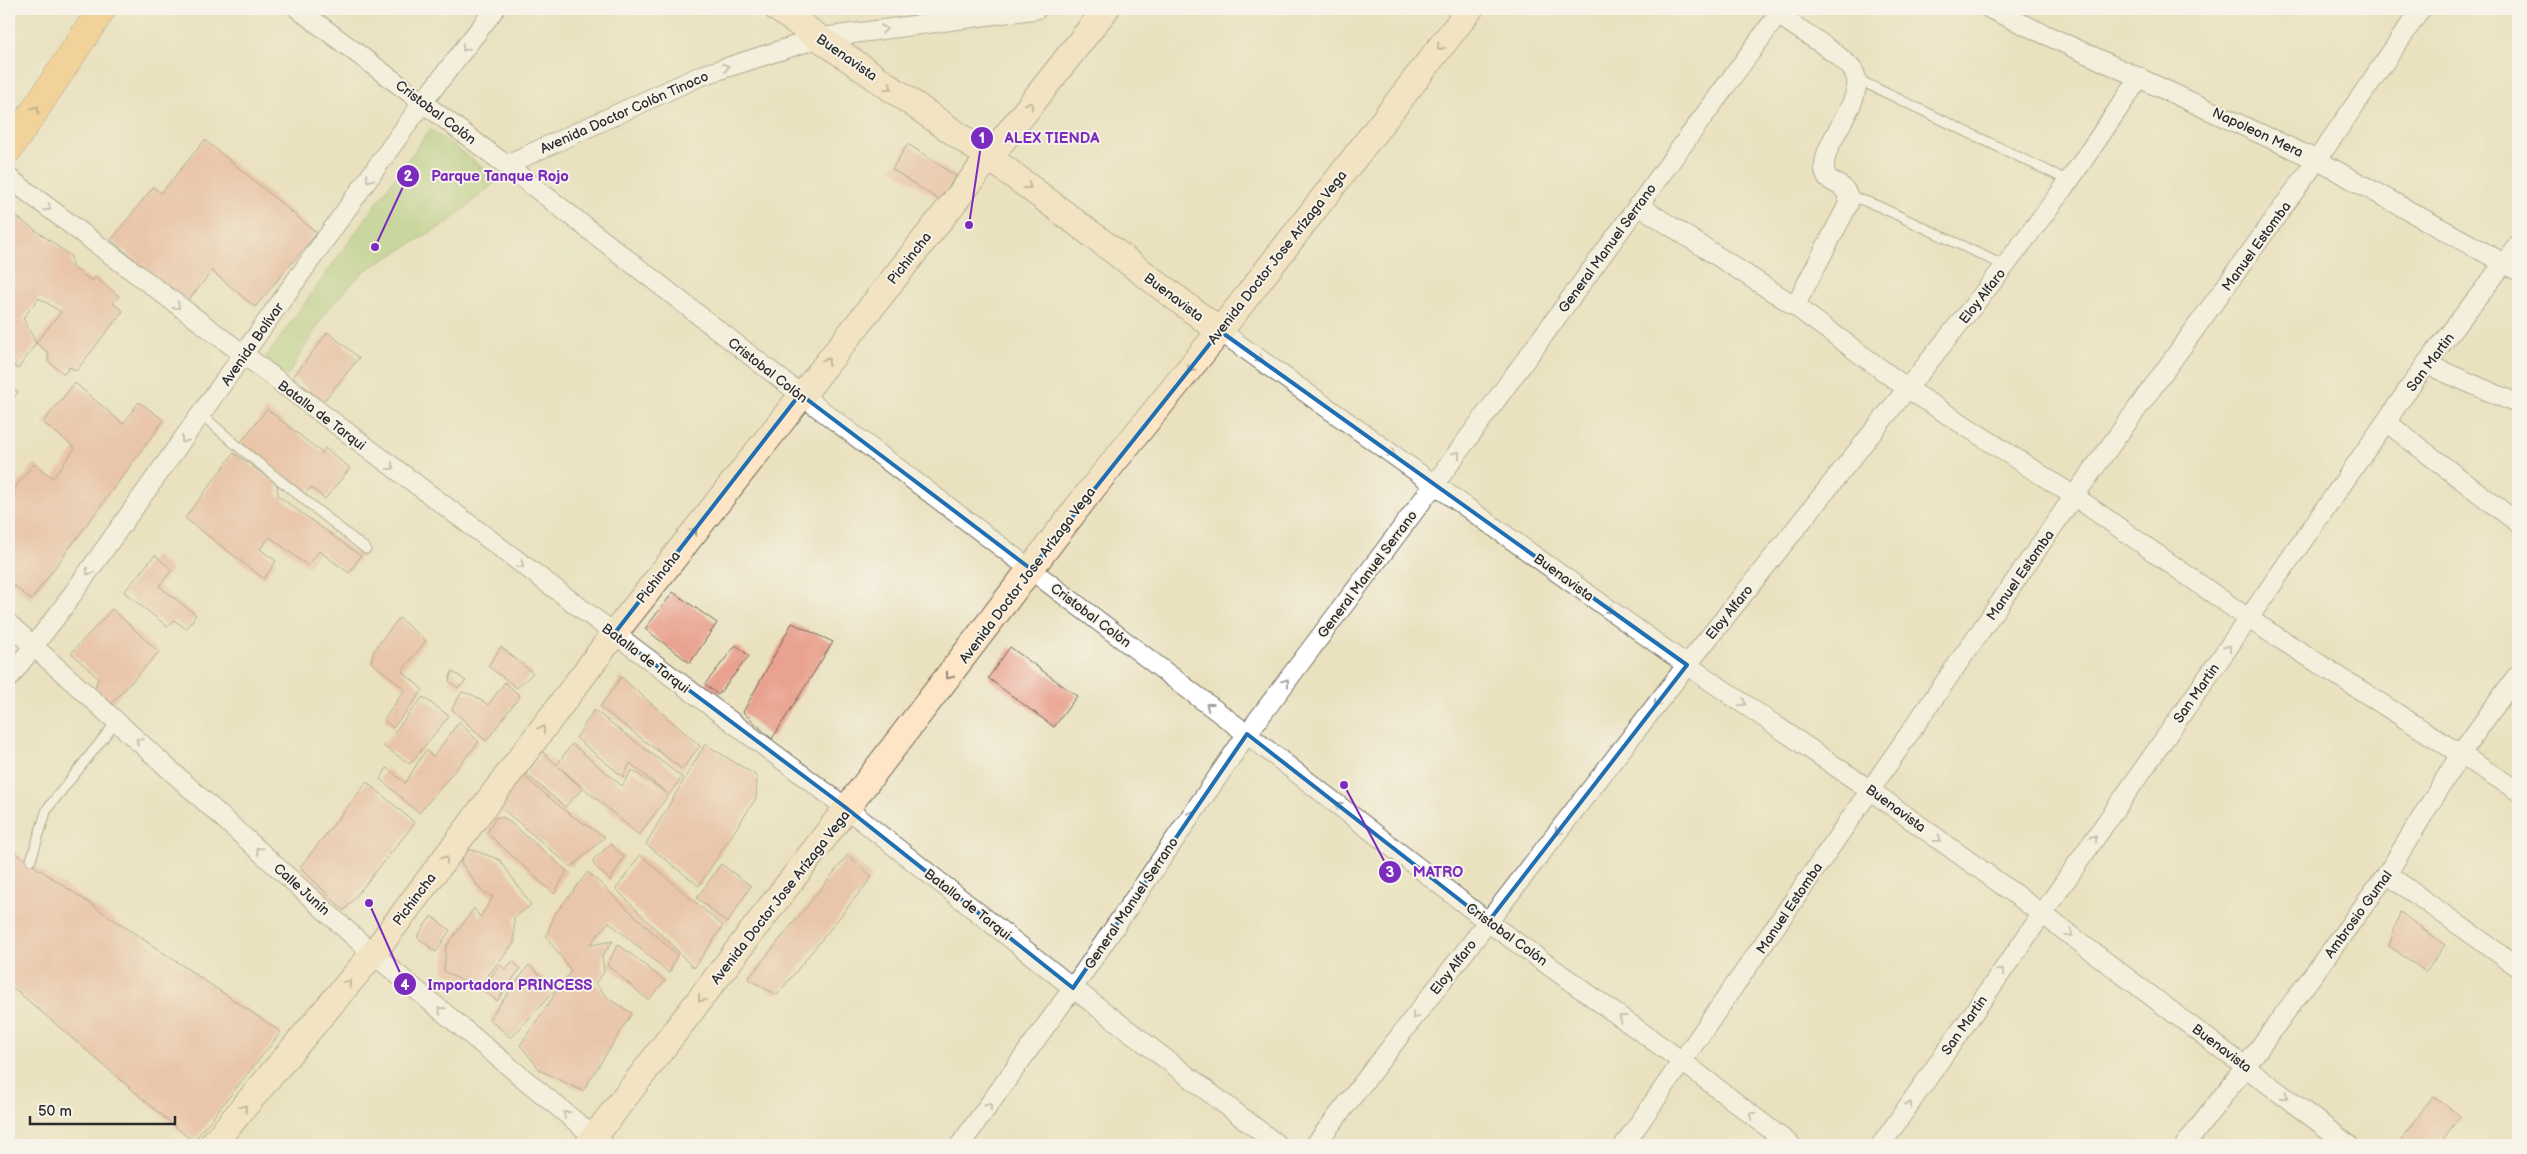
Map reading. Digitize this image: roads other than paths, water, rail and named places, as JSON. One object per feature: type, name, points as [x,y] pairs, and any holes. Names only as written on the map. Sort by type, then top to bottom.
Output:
[{"type":"main road","points":[[9,149],[102,9]]},
{"type":"main road","name":"Buenavista","points":[[778,9],[989,157],[1220,331]]},
{"type":"main road","name":"Pichincha","points":[[212,1145],[373,954],[614,634],[800,394],[1106,9]]},
{"type":"main road","name":"Avenida Doctor Jose Arízaga Vega","points":[[595,1143],[1031,569],[1220,331],[1470,9]]},
{"type":"street","name":"Cristobal Colón","points":[[298,9],[506,165],[800,394],[1247,734],[1488,922],[1683,1062],[1790,1145]]},
{"type":"street","name":"Avenida Bolívar","points":[[9,678],[59,613],[202,415],[423,102],[494,9]]},
{"type":"street","name":"Avenida Doctor Colón Tinoco","points":[[506,165],[700,76],[820,38],[1038,9]]},
{"type":"street","name":"Napoleon Mera","points":[[1990,9],[2318,160],[2511,269]]},
{"type":"street","name":"Manuel Estomba","points":[[1624,1145],[2074,496],[2318,160],[2421,9]]},
{"type":"street","points":[[1780,12],[1848,65],[1857,79],[1855,94],[1824,164],[1828,179],[1842,186],[1848,194],[1848,205],[1795,306]]},
{"type":"street","name":"General Manuel Serrano","points":[[960,1145],[1073,988],[1247,734],[1434,485],[1780,12]]},
{"type":"street","name":"Eloy Alfaro","points":[[1316,1145],[1687,665],[2005,266],[2069,181],[2140,78]]},
{"type":"street","name":"Batalla de Tarqui","points":[[9,178],[243,357],[848,810],[1073,988],[1278,1145]]},
{"type":"street","points":[[1638,204],[1795,306],[1908,389],[2074,496],[2249,619],[2518,791]]},
{"type":"street","name":"San Martin","points":[[1881,1145],[2041,913],[2426,364],[2511,269],[2518,245]]},
{"type":"street","name":"Buenavista","points":[[1220,331],[1687,665],[1870,790],[2041,913],[2349,1145]]},
{"type":"street","points":[[2426,364],[2518,404]]},
{"type":"street","points":[[2386,422],[2518,523]]},
{"type":"street","name":"Calle Junín","points":[[9,624],[373,954],[595,1143]]},
{"type":"street","name":"Ambrosio Gumal","points":[[2185,1145],[2246,1066],[2387,874],[2461,753],[2518,674]]},
{"type":"street","points":[[2387,874],[2518,967]]},
{"type":"lane","points":[[1857,79],[2069,181]]},
{"type":"lane","points":[[1848,194],[1878,206],[2005,266]]},
{"type":"lane","points":[[202,415],[241,449],[366,549]]},
{"type":"lane","points":[[31,860],[47,809],[117,721]]},
{"type":"place","name":"ALEX TIENDA","points":[[969,225]]},
{"type":"place","name":"Parque Tanque Rojo","points":[[375,247]]},
{"type":"place","name":"MATRO","points":[[1344,785]]},
{"type":"place","name":"Importadora PRINCESS","points":[[369,903]]}]
